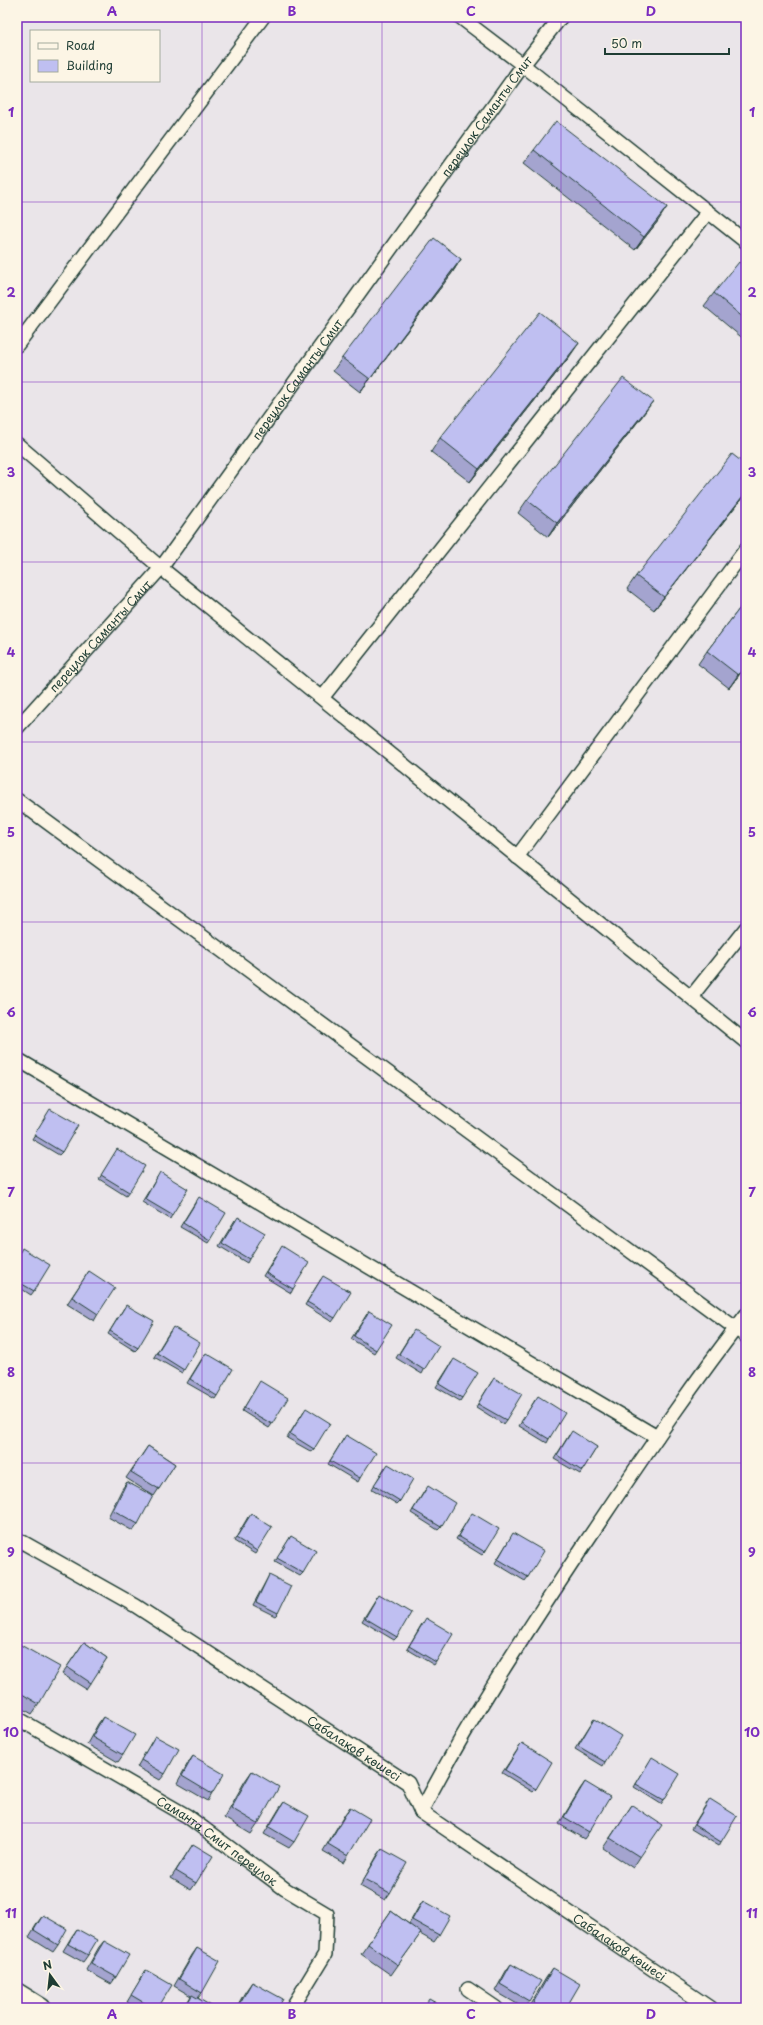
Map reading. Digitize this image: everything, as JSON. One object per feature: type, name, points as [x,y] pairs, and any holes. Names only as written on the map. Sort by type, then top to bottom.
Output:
[{"type":"main road","points":[[17,1993],[42,2008]]},
{"type":"street","points":[[17,345],[263,17]]},
{"type":"street","points":[[460,17],[524,65],[746,242]]},
{"type":"street","name":"переулок Саманты Смит","points":[[17,728],[161,568],[524,65],[561,17]]},
{"type":"street","points":[[322,698],[708,212]]},
{"type":"street","points":[[17,444],[161,568],[746,1042]]},
{"type":"street","points":[[517,857],[746,549]]},
{"type":"street","points":[[17,800],[741,1332]]},
{"type":"street","points":[[691,998],[746,928]]},
{"type":"street","points":[[17,1059],[657,1437]]},
{"type":"street","points":[[421,1812],[439,1777],[530,1625],[657,1437],[741,1332],[746,1315]]},
{"type":"street","name":"Сабалақов көшесі","points":[[17,1539],[136,1606],[408,1783],[421,1812],[710,2008]]},
{"type":"street","name":"Саманта Смит переулок","points":[[17,1718],[187,1816],[285,1889],[327,1914],[325,1954],[292,2008]]},
{"type":"street","points":[[468,1990],[496,2008]]},
{"type":"building","points":[[556,121],[667,207],[644,237],[534,150]]},
{"type":"building","points":[[434,238],[461,259],[370,379],[342,358]]},
{"type":"building","points":[[739,262],[746,268],[746,320],[714,293]]},
{"type":"building","points":[[540,312],[579,343],[479,469],[440,438]]},
{"type":"building","points":[[623,378],[653,401],[557,523],[527,500]]},
{"type":"building","points":[[732,454],[746,465],[746,492],[664,597],[636,576]]},
{"type":"building","points":[[746,600],[746,665],[738,675],[707,651]]},
{"type":"building","points":[[50,1109],[78,1125],[62,1152],[34,1135]]},
{"type":"building","points":[[117,1149],[145,1166],[129,1192],[101,1175]]},
{"type":"building","points":[[160,1172],[188,1189],[172,1215],[145,1199]]},
{"type":"building","points":[[199,1197],[226,1213],[210,1240],[183,1223]]},
{"type":"building","points":[[238,1217],[265,1233],[249,1259],[222,1243]]},
{"type":"building","points":[[282,1246],[309,1263],[293,1289],[266,1273]]},
{"type":"building","points":[[22,1248],[50,1265],[34,1291],[17,1281],[17,1258]]},
{"type":"building","points":[[89,1271],[115,1288],[98,1314],[72,1297]]},
{"type":"building","points":[[323,1276],[351,1292],[335,1318],[307,1302]]},
{"type":"building","points":[[126,1305],[154,1321],[138,1348],[110,1331]]},
{"type":"building","points":[[369,1311],[392,1325],[376,1350],[354,1336]]},
{"type":"building","points":[[173,1327],[200,1343],[184,1370],[157,1353]]},
{"type":"building","points":[[414,1330],[439,1346],[424,1370],[399,1354]]},
{"type":"building","points":[[206,1353],[233,1369],[217,1396],[190,1379]]},
{"type":"building","points":[[454,1359],[478,1373],[462,1398],[439,1384]]},
{"type":"building","points":[[494,1378],[522,1394],[506,1420],[478,1404]]},
{"type":"building","points":[[260,1381],[288,1398],[272,1424],[244,1408]]},
{"type":"building","points":[[538,1396],[565,1413],[549,1439],[521,1422]]},
{"type":"building","points":[[306,1408],[330,1423],[314,1449],[290,1434]]},
{"type":"building","points":[[572,1431],[597,1447],[582,1471],[557,1455]]},
{"type":"building","points":[[346,1435],[376,1453],[360,1478],[330,1461]]},
{"type":"building","points":[[148,1446],[175,1464],[159,1489],[131,1472]]},
{"type":"building","points":[[388,1464],[413,1479],[400,1501],[374,1485]]},
{"type":"building","points":[[127,1482],[153,1496],[138,1524],[113,1510]]},
{"type":"building","points":[[428,1486],[455,1503],[441,1527],[413,1510]]},
{"type":"building","points":[[472,1513],[499,1529],[485,1552],[458,1536]]},
{"type":"building","points":[[251,1514],[272,1527],[257,1551],[236,1538]]},
{"type":"building","points":[[513,1533],[544,1551],[528,1577],[498,1559]]},
{"type":"building","points":[[291,1536],[316,1551],[303,1573],[277,1558]]},
{"type":"building","points":[[269,1575],[291,1586],[278,1613],[256,1602]]},
{"type":"building","points":[[379,1594],[411,1613],[397,1637],[365,1618]]},
{"type":"building","points":[[426,1618],[453,1634],[436,1662],[409,1646]]},
{"type":"building","points":[[84,1642],[107,1658],[91,1683],[67,1667]]},
{"type":"building","points":[[17,1643],[60,1667],[39,1704],[17,1691]]},
{"type":"building","points":[[103,1717],[135,1735],[123,1755],[92,1737]]},
{"type":"building","points":[[594,1719],[621,1736],[605,1762],[578,1746]]},
{"type":"building","points":[[155,1736],[179,1749],[165,1774],[141,1760]]},
{"type":"building","points":[[522,1743],[552,1762],[536,1789],[505,1770]]},
{"type":"building","points":[[193,1756],[224,1774],[212,1794],[182,1776]]},
{"type":"building","points":[[652,1757],[680,1774],[664,1800],[636,1784]]},
{"type":"building","points":[[252,1771],[279,1787],[258,1824],[231,1808]]},
{"type":"building","points":[[585,1782],[610,1797],[589,1832],[564,1817]]},
{"type":"building","points":[[710,1799],[737,1816],[721,1842],[694,1825]]},
{"type":"building","points":[[284,1802],[309,1816],[294,1842],[269,1827]]},
{"type":"building","points":[[632,1805],[662,1825],[640,1857],[610,1838]]},
{"type":"building","points":[[350,1807],[370,1819],[348,1856],[328,1844]]},
{"type":"building","points":[[193,1844],[213,1856],[196,1883],[176,1871]]},
{"type":"building","points":[[382,1849],[407,1863],[390,1893],[364,1879]]},
{"type":"building","points":[[423,1901],[450,1916],[439,1935],[412,1920]]},
{"type":"building","points":[[391,1911],[421,1933],[398,1965],[368,1944]]},
{"type":"building","points":[[43,1915],[67,1929],[58,1945],[34,1930]]},
{"type":"building","points":[[77,1929],[97,1940],[88,1955],[68,1944]]},
{"type":"building","points":[[104,1941],[129,1955],[116,1977],[91,1963]]},
{"type":"building","points":[[197,1948],[220,1961],[202,1993],[179,1979]]},
{"type":"building","points":[[511,1964],[541,1981],[529,2001],[500,1984]]},
{"type":"building","points":[[553,1968],[580,1984],[566,2008],[541,2008],[533,2003]]},
{"type":"building","points":[[146,1970],[172,1985],[158,2008],[153,2008],[131,1995]]},
{"type":"building","points":[[252,1982],[283,1999],[278,2008],[237,2008]]},
{"type":"building","points":[[192,1995],[213,2007],[185,2008]]},
{"type":"building","points":[[429,1999],[445,2008],[423,2008]]}]
